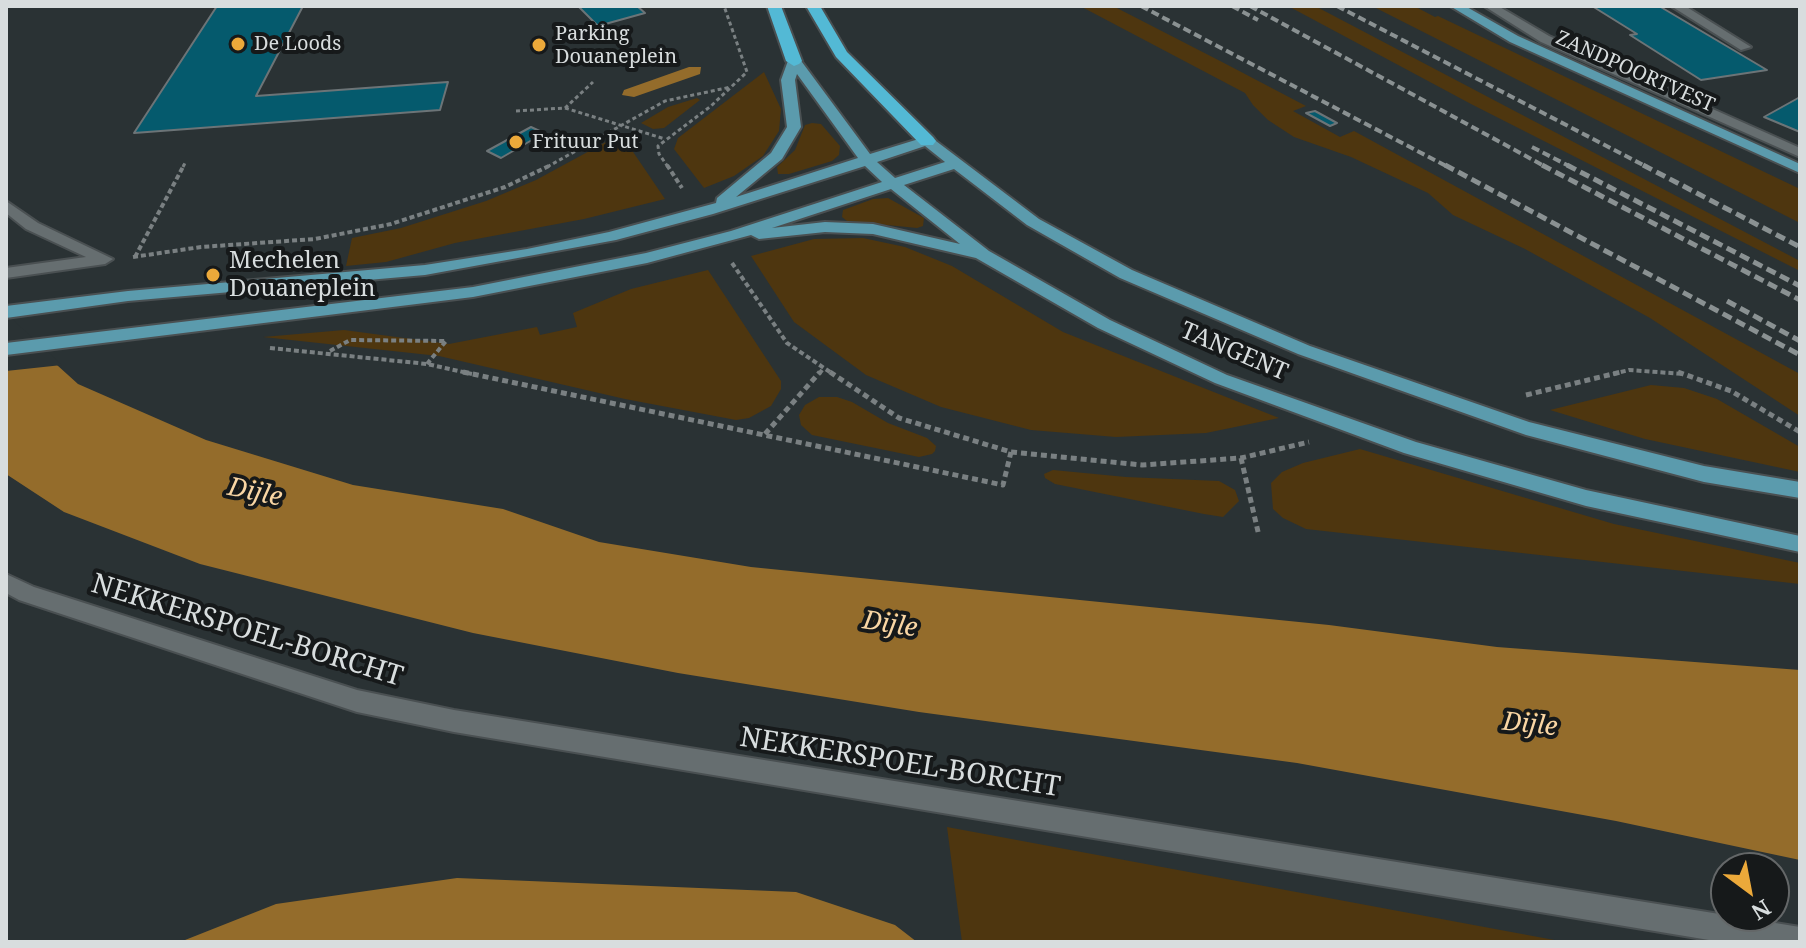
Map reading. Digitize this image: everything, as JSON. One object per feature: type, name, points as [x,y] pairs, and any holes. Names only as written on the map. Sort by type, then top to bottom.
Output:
[{"type":"highway","name":"TANGENT","points":[[774,6],[794,61]]},
{"type":"highway","name":"TANGENT","points":[[813,6],[841,54],[927,141]]},
{"type":"main road","name":"ZANDPOORTVEST","points":[[1456,6],[1514,39],[1800,169]]},
{"type":"main road","name":"TANGENT","points":[[794,61],[866,159],[892,183],[983,255],[1104,324],[1221,379],[1411,448],[1586,498],[1800,544]]},
{"type":"main road","points":[[708,211],[777,156],[794,127],[788,80],[794,61]]},
{"type":"main road","name":"TANGENT","points":[[927,141],[1033,222],[1126,274],[1304,350],[1526,428],[1704,474],[1800,490]]},
{"type":"main road","points":[[6,312],[128,296],[425,270],[582,243],[708,211],[927,141]]},
{"type":"main road","points":[[6,349],[473,292],[647,258],[737,234],[954,164]]},
{"type":"main road","points":[[737,234],[783,234],[825,227],[873,229],[983,255]]},
{"type":"street","name":"ZANDPOORTVEST","points":[[1490,6],[1557,45],[1800,153]]},
{"type":"street","points":[[1677,6],[1745,47]]},
{"type":"street","points":[[6,206],[32,226],[105,259]]},
{"type":"street","points":[[6,273],[105,259]]},
{"type":"street","name":"NEKKERSPOEL-BORCHT","points":[[6,583],[27,594],[357,701],[454,721],[1800,941]]},
{"type":"path","points":[[685,193],[659,154],[658,146],[747,72],[724,6]]},
{"type":"path","points":[[565,108],[593,82]]},
{"type":"path","points":[[105,259],[201,247],[315,239],[391,224],[505,187],[665,101],[731,87]]},
{"type":"path","points":[[516,111],[565,108],[665,139]]},
{"type":"path","points":[[136,257],[185,163]]},
{"type":"path","points":[[731,262],[787,343],[899,418],[1011,452],[1142,465],[1241,458],[1315,441]]},
{"type":"path","points":[[329,352],[338,344],[350,340],[447,341],[427,364]]},
{"type":"path","points":[[267,347],[427,364],[1003,485],[1011,452]]},
{"type":"path","points":[[765,434],[823,369]]},
{"type":"path","points":[[1517,397],[1629,370],[1676,371],[1731,391],[1800,432]]},
{"type":"path","points":[[1241,458],[1259,536]]},
{"type":"shaded area","points":[[1080,6],[1113,6],[1306,106],[1293,111],[1340,137],[1354,131],[1800,374],[1800,416],[1650,318],[1525,249],[1453,215],[1428,193],[1351,157],[1294,137],[1268,120],[1245,93]]},
{"type":"shaded area","points":[[1288,6],[1315,6],[1800,261],[1800,271],[1471,104]]},
{"type":"shaded area","points":[[1372,6],[1414,6],[1438,16],[1800,189],[1800,223]]},
{"type":"shaded area","points":[[764,72],[781,109],[779,131],[763,156],[734,176],[704,188],[674,149],[678,138]]},
{"type":"shaded area","points":[[697,98],[700,100],[664,128],[653,129],[641,123],[668,107]]},
{"type":"shaded area","points":[[821,124],[840,146],[839,155],[832,161],[789,174],[778,174],[777,167],[795,150],[805,125]]},
{"type":"shaded area","points":[[617,136],[625,140],[665,199],[584,219],[455,243],[386,262],[346,266],[352,238],[401,228],[486,201],[536,180]]},
{"type":"shaded area","points":[[888,198],[924,218],[923,226],[847,221],[842,217],[843,210],[873,199]]},
{"type":"shaded area","points":[[863,238],[905,247],[952,266],[1063,332],[1279,418],[1206,433],[1116,437],[1031,430],[941,407],[866,375],[794,322],[751,256],[814,239]]},
{"type":"shaded area","points":[[708,270],[781,381],[781,389],[771,406],[749,418],[736,420],[625,399],[439,356],[263,337],[344,330],[449,344],[537,327],[540,335],[577,327],[573,313],[631,289]]},
{"type":"shaded area","points":[[1651,385],[1684,388],[1717,399],[1800,447],[1800,472],[1645,439],[1550,410]]},
{"type":"shaded area","points":[[819,397],[837,397],[852,402],[888,423],[927,438],[936,446],[935,451],[919,457],[812,435],[801,425],[799,415],[805,405]]},
{"type":"shaded area","points":[[1360,449],[1614,524],[1800,563],[1800,584],[1306,529],[1283,518],[1273,509],[1271,483],[1282,472],[1303,463]]},
{"type":"shaded area","points":[[1053,470],[1219,481],[1235,490],[1239,501],[1223,517],[1204,514],[1055,484],[1044,474]]},
{"type":"shaded area","points":[[947,827],[1565,942],[962,942]]},
{"type":"water","points":[[689,67],[701,67],[700,74],[634,97],[622,95],[624,90]]},
{"type":"water","name":"Dijle","points":[[6,319],[78,384],[206,440],[353,485],[503,509],[599,542],[751,567],[1329,625],[1497,647],[1800,670],[1800,860],[1790,858],[1790,852],[1762,852],[1616,821],[1297,763],[919,712],[678,673],[473,633],[200,564],[64,512],[6,474]]},
{"type":"water","points":[[457,878],[796,892],[895,925],[917,942],[180,942],[276,904]]},
{"type":"pier","points":[[6,315],[9,316],[62,365],[6,371]]},
{"type":"building","name":"De Loods","points":[[217,6],[303,6],[256,96],[448,82],[440,110],[134,133]]},
{"type":"building","points":[[578,6],[637,6],[645,13],[598,26]]},
{"type":"building","points":[[1592,6],[1659,6],[1767,70],[1701,80],[1630,35],[1637,34]]},
{"type":"building","points":[[1800,97],[1800,132],[1764,117]]},
{"type":"building","points":[[1315,111],[1337,123],[1330,126],[1306,113]]},
{"type":"building","name":"Frituur Put","points":[[531,127],[544,133],[501,158],[487,151]]},
{"type":"railway","points":[[1141,6],[1448,167]]},
{"type":"railway","points":[[1232,6],[1258,20]]},
{"type":"railway","points":[[1250,6],[1546,167]]},
{"type":"railway","points":[[1337,6],[1647,167]]},
{"type":"railway","points":[[1532,147],[1571,167]]},
{"type":"railway","points":[[1445,165],[1800,355]]},
{"type":"railway","points":[[1542,165],[1800,300]]},
{"type":"railway","points":[[1567,165],[1800,286]]},
{"type":"railway","points":[[1643,165],[1800,247]]},
{"type":"railway","points":[[1727,301],[1800,341]]},
{"type":"place","name":"De Loods","points":[[238,44]]},
{"type":"place","name":"Parking Douaneplein","points":[[539,45]]},
{"type":"place","name":"Frituur Put","points":[[516,142]]},
{"type":"place","name":"Mechelen Douaneplein","points":[[213,275]]}]
